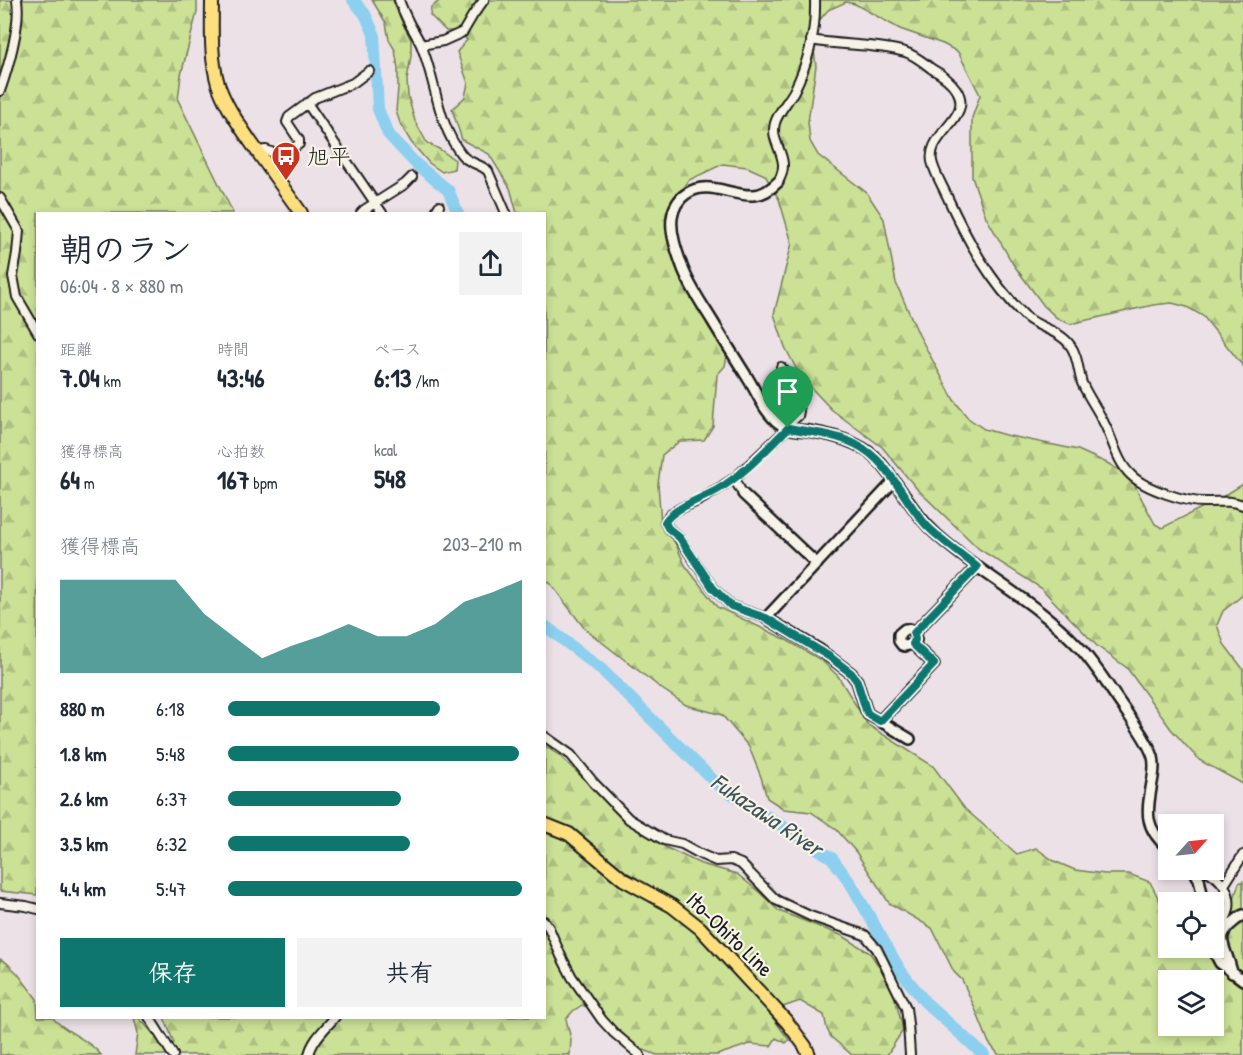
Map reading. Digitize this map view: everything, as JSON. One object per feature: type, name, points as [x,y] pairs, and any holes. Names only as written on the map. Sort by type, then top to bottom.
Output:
[{"type":"main road","points":[[212,0],[214,63],[226,104],[300,212]]},
{"type":"main road","name":"Ito-Ohito Line","points":[[546,825],[568,834],[623,879],[660,898],[686,915],[787,1022],[809,1055]]},
{"type":"street","points":[[0,91],[19,10],[17,0]]},
{"type":"street","points":[[399,0],[408,23],[421,45],[441,114],[452,139],[462,156],[488,171],[506,212]]},
{"type":"street","points":[[421,45],[443,41],[463,32],[472,15],[484,0]]},
{"type":"street","points":[[815,0],[806,64],[775,123],[775,137],[784,163],[782,176],[768,191],[753,195],[702,187],[682,196],[672,216],[672,227],[682,267],[700,302],[772,417],[786,427],[854,443],[874,456],[926,525],[977,567],[1042,614],[1076,644],[1104,680],[1150,750],[1154,765],[1148,807],[1149,821],[1158,838]]},
{"type":"street","points":[[811,40],[908,52],[945,77],[957,90],[961,100],[959,112],[935,142],[932,163],[973,248],[1004,294],[1028,318],[1070,343],[1083,386],[1131,476],[1158,491],[1189,500],[1227,501],[1243,505]]},
{"type":"street","points":[[257,152],[266,150],[281,156],[299,144],[299,140],[288,124],[288,119],[307,103],[353,83],[369,71]]},
{"type":"street","points":[[307,103],[381,212]]},
{"type":"street","points":[[362,212],[412,177]]},
{"type":"street","points":[[0,198],[19,231],[13,276],[17,297],[36,330]]},
{"type":"street","points":[[781,367],[789,375],[799,411],[798,416],[736,477],[698,501],[685,505],[668,517],[665,522],[668,528],[680,538],[713,588],[731,606],[766,618],[825,654],[851,673],[857,681],[868,714],[910,739]]},
{"type":"street","points":[[736,477],[743,494],[817,564]]},
{"type":"street","points":[[766,618],[894,482]]},
{"type":"street","points":[[880,721],[934,664],[914,638],[977,567]]},
{"type":"street","points":[[546,737],[571,755],[629,819],[664,840],[682,844],[716,861],[731,860],[741,864],[776,900],[810,916],[865,935],[877,949],[906,1008],[910,1055]]},
{"type":"street","points":[[1224,885],[1243,855]]},
{"type":"street","points":[[1219,880],[1228,894],[1229,910],[1224,920]]},
{"type":"street","points":[[0,903],[36,908]]},
{"type":"street","points":[[1224,933],[1243,915]]},
{"type":"street","points":[[546,924],[572,976],[602,1020],[640,1055]]},
{"type":"street","points":[[1224,949],[1232,973]]},
{"type":"street","points":[[1217,958],[1220,963],[1243,980]]},
{"type":"street","points":[[150,1019],[174,1055]]},
{"type":"street","points":[[309,1055],[310,1047],[333,1019]]},
{"type":"green space","points":[[0,0],[197,0],[197,12],[181,75],[178,100],[233,212],[36,212],[36,895],[0,891]]},
{"type":"green space","points":[[372,0],[393,0],[411,40],[407,80],[408,96],[415,121],[427,143],[455,160],[454,169],[442,172],[429,163],[411,142],[400,123],[396,111],[398,69],[395,50],[389,40],[386,23]]},
{"type":"green space","points":[[441,0],[1243,0],[1243,366],[1203,316],[1187,307],[1172,303],[1153,305],[1070,324],[1057,318],[1044,306],[1013,264],[986,217],[972,177],[972,118],[980,95],[958,52],[943,44],[900,29],[855,4],[846,2],[828,10],[818,22],[813,42],[816,66],[808,122],[810,141],[818,155],[867,193],[884,219],[896,283],[919,335],[954,400],[968,418],[984,429],[1078,450],[1109,464],[1130,477],[1155,524],[1162,528],[1243,484],[1243,595],[1223,611],[1217,625],[1224,644],[1243,669],[1243,784],[1199,760],[1171,729],[1127,668],[1097,646],[1041,588],[979,549],[918,490],[882,447],[832,410],[800,376],[785,347],[774,314],[792,243],[779,199],[765,175],[747,167],[723,164],[689,180],[666,218],[680,261],[728,351],[725,366],[717,375],[713,426],[704,440],[680,441],[662,455],[658,484],[661,523],[673,538],[685,565],[717,607],[783,638],[821,660],[838,676],[868,725],[933,766],[965,809],[1017,854],[1036,848],[1054,861],[1075,870],[1129,874],[1150,882],[1158,898],[1158,958],[1224,958],[1224,909],[1232,905],[1239,883],[1243,881],[1243,1055],[999,1055],[989,1043],[962,980],[954,972],[932,928],[889,903],[856,852],[836,829],[811,812],[784,809],[767,798],[749,747],[722,715],[686,705],[662,689],[585,629],[546,580],[546,212],[517,212],[510,188],[489,154],[462,140],[452,109],[465,97],[468,83],[457,52],[467,40],[459,31],[446,31],[430,15],[431,7]]},
{"type":"green space","points":[[546,747],[559,755],[614,808],[665,847],[701,864],[737,874],[779,911],[843,936],[870,953],[894,993],[903,1030],[887,1055],[852,1055],[831,1037],[824,1015],[800,1001],[783,1007],[773,1018],[789,1040],[786,1043],[776,1038],[771,1046],[750,1044],[717,1055],[657,1055],[636,1047],[582,1005],[566,1019],[571,1039],[570,1055],[135,1055],[138,1033],[134,1019],[140,1019],[166,1048],[174,1043],[165,1019],[546,1019]]},
{"type":"green space","points":[[0,959],[18,974],[36,998],[36,1019],[54,1019],[90,1044],[101,1055],[0,1055]]},
{"type":"waterway","name":"Fukazawa River","points":[[353,0],[365,14],[374,34],[378,109],[388,134],[417,165],[448,190],[458,212]]},
{"type":"waterway","name":"Fukazawa River","points":[[546,627],[601,669],[717,784],[832,858],[851,884],[900,970],[925,1002],[984,1055]]},
{"type":"place","name":"旭平","points":[[286,182]]},
{"type":"route","points":[[788,428],[835,437],[854,443],[866,450],[885,469],[926,525],[977,567],[914,633],[913,644],[934,664],[880,721],[868,714],[854,676],[830,657],[766,618],[731,606],[713,588],[680,538],[668,528],[665,522],[668,517],[685,505],[698,501],[736,477],[762,455],[788,428]]}]
